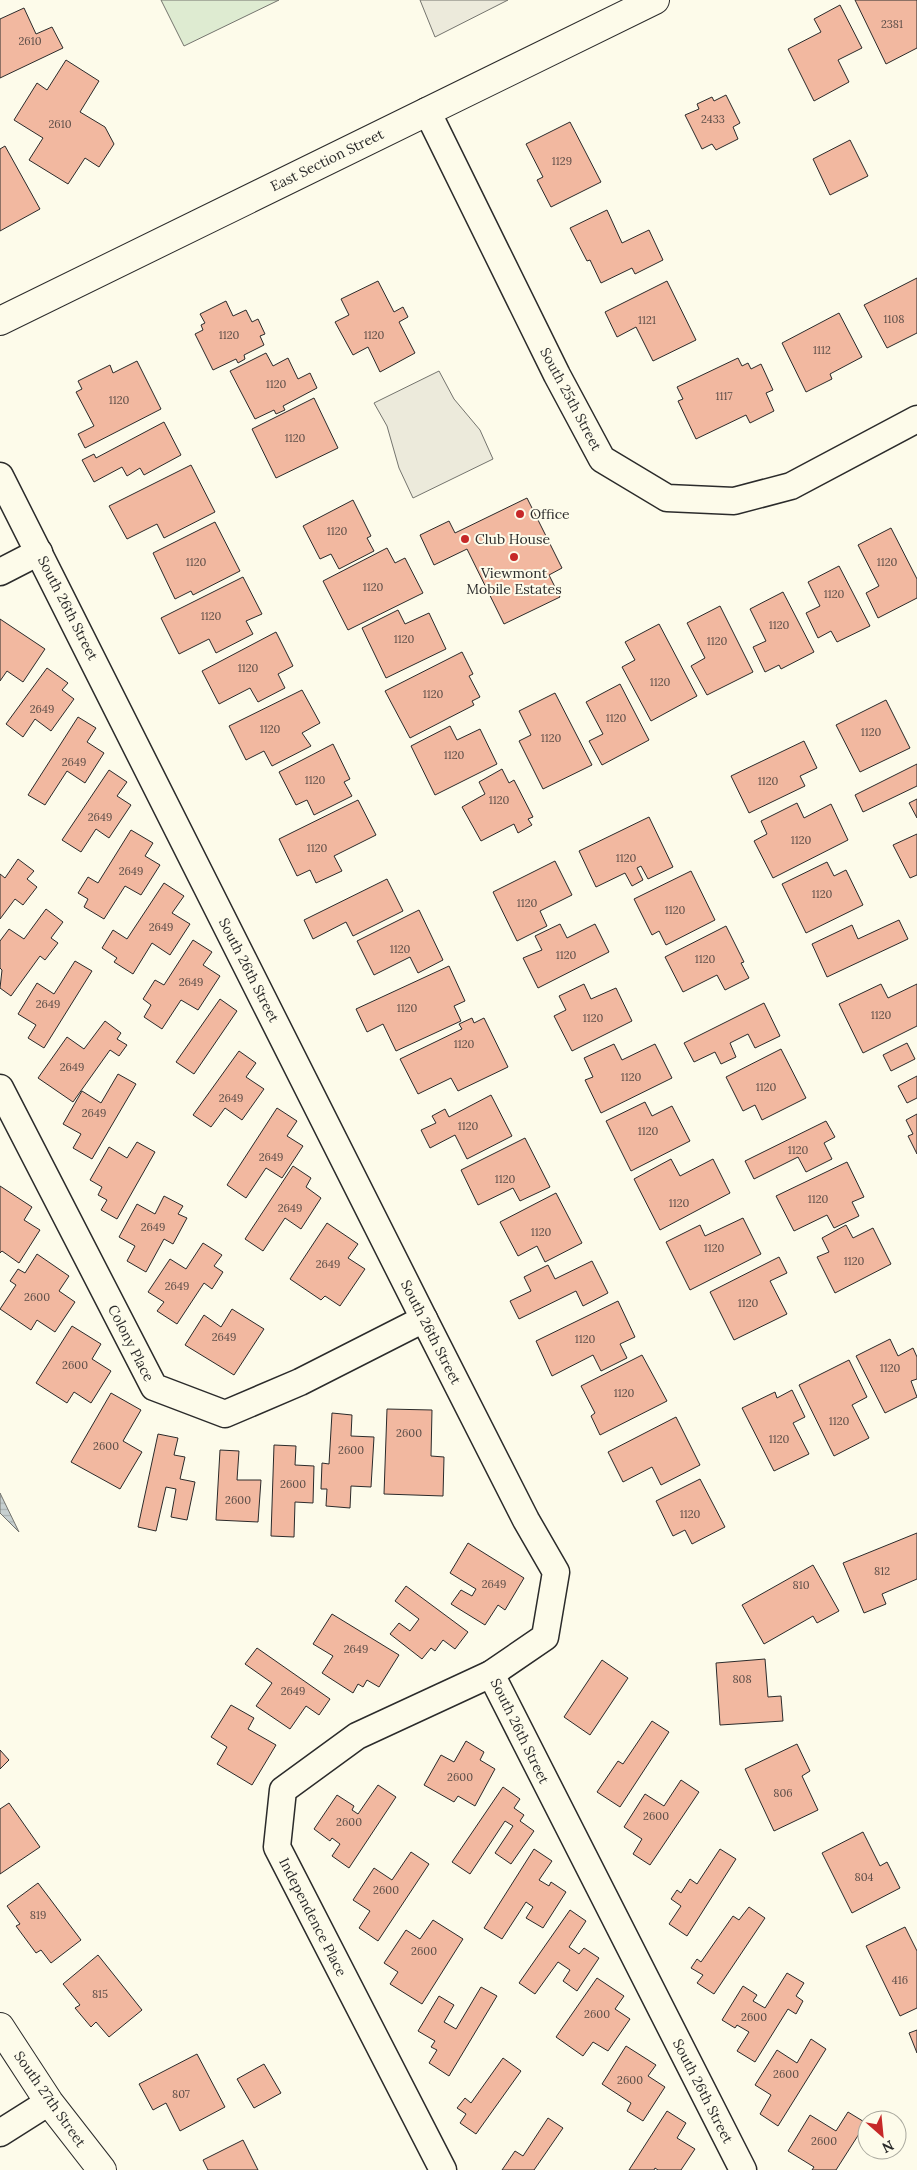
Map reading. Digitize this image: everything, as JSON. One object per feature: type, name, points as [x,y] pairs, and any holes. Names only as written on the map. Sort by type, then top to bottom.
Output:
[{"type":"street","name":"East Section Street","points":[[0,321],[655,0]]},
{"type":"street","name":"South 25th Street","points":[[427,111],[557,376],[602,459],[667,498],[734,501],[790,486],[917,419]]},
{"type":"street","name":"South 26th Street","points":[[0,476],[424,1319],[526,1520],[556,1572],[545,1637],[491,1674],[743,2170]]},
{"type":"street","points":[[0,572],[39,552]]},
{"type":"street","name":"Colony Place","points":[[0,1088],[154,1387],[225,1414],[300,1382],[424,1319]]},
{"type":"street","name":"Independence Place","points":[[443,2170],[277,1847],[283,1790],[357,1736],[491,1674]]},
{"type":"street","name":"South 27th Street","points":[[0,2027],[49,2102],[102,2170]]},
{"type":"street","points":[[0,2133],[49,2102]]},
{"type":"green space","points":[[161,0],[279,0],[184,46]]},
{"type":"shaded area","points":[[420,0],[508,0],[435,37]]},
{"type":"shaded area","points":[[439,371],[454,399],[480,430],[493,459],[413,498],[399,468],[387,426],[374,403]]},
{"type":"shaded area","points":[[0,1493],[19,1532],[0,1513]]},
{"type":"building","points":[[855,0],[917,0],[917,48],[886,64]]},
{"type":"building","points":[[840,5],[862,48],[838,60],[849,82],[814,101],[788,49],[821,32],[814,19]]},
{"type":"building","points":[[24,8],[36,34],[52,27],[63,48],[0,78],[0,19]]},
{"type":"building","points":[[66,60],[99,81],[80,112],[105,127],[114,144],[99,167],[85,158],[68,184],[29,160],[43,138],[14,120],[37,83],[47,90]]},
{"type":"building","points":[[726,95],[740,123],[733,127],[738,139],[716,150],[712,144],[702,149],[685,115],[699,109],[697,104],[712,97],[714,101]]},
{"type":"building","points":[[570,122],[601,182],[551,207],[537,180],[543,177],[526,144]]},
{"type":"building","points":[[850,140],[868,176],[830,195],[813,159]]},
{"type":"building","points":[[5,146],[40,209],[0,231],[0,149]]},
{"type":"building","points":[[607,210],[622,243],[649,230],[663,260],[635,274],[632,268],[601,283],[590,260],[587,261],[570,228]]},
{"type":"building","points":[[917,278],[917,333],[887,348],[864,305]]},
{"type":"building","points":[[378,281],[394,312],[403,307],[408,317],[399,322],[415,353],[380,372],[368,347],[353,355],[335,322],[349,315],[341,299]]},
{"type":"building","points":[[667,281],[696,340],[653,361],[636,327],[617,337],[605,312]]},
{"type":"building","points":[[226,301],[233,316],[246,310],[252,322],[258,319],[265,334],[260,336],[264,345],[244,355],[245,359],[238,363],[236,359],[213,370],[195,334],[203,330],[201,325],[205,323],[200,314]]},
{"type":"building","points":[[839,313],[862,357],[830,374],[832,379],[806,392],[782,343]]},
{"type":"building","points":[[266,353],[273,366],[288,358],[298,379],[310,373],[317,388],[283,406],[285,410],[276,414],[274,410],[255,419],[230,371]]},
{"type":"building","points":[[738,358],[742,366],[748,363],[751,369],[761,364],[773,390],[766,393],[774,411],[750,423],[746,415],[696,439],[678,401],[683,399],[677,387]]},
{"type":"building","points":[[137,361],[161,409],[85,448],[78,434],[94,426],[76,392],[82,389],[78,381],[110,365],[113,373]]},
{"type":"building","points":[[314,398],[338,448],[276,478],[252,429]]},
{"type":"building","points":[[164,422],[181,455],[144,475],[140,468],[127,476],[122,467],[94,482],[82,460],[94,454],[96,458]]},
{"type":"building","points":[[191,465],[215,512],[164,538],[157,524],[127,539],[109,506]]},
{"type":"building","name":"Viewmont Mobile Estates","points":[[527,498],[562,568],[549,575],[560,597],[504,624],[467,549],[434,565],[420,535],[449,521],[455,533]]},
{"type":"building","points":[[353,500],[371,536],[367,538],[374,551],[339,569],[331,554],[320,559],[303,526]]},
{"type":"building","points":[[215,522],[240,571],[193,595],[191,591],[175,599],[153,553]]},
{"type":"building","points":[[891,528],[917,579],[917,598],[878,618],[866,593],[879,586],[858,545]]},
{"type":"building","points":[[387,548],[395,563],[405,558],[423,593],[348,630],[323,581]]},
{"type":"building","points":[[839,566],[870,626],[837,642],[831,631],[818,638],[806,613],[820,606],[808,582]]},
{"type":"building","points":[[243,577],[262,614],[246,621],[253,634],[216,653],[209,639],[179,654],[161,618]]},
{"type":"building","points":[[783,592],[814,652],[781,669],[779,665],[765,672],[753,647],[766,641],[750,609]]},
{"type":"building","points":[[720,606],[753,672],[707,695],[691,666],[705,658],[687,623]]},
{"type":"building","points":[[398,610],[405,624],[429,613],[446,649],[386,678],[362,628]]},
{"type":"building","points":[[0,619],[45,649],[23,682],[7,671],[0,681]]},
{"type":"building","points":[[659,624],[697,696],[651,721],[622,667],[635,660],[625,642]]},
{"type":"building","points":[[276,632],[293,666],[278,674],[285,688],[258,702],[250,688],[219,704],[202,671]]},
{"type":"building","points":[[462,652],[473,674],[469,676],[480,697],[472,701],[474,705],[410,738],[385,691]]},
{"type":"building","points":[[47,668],[68,683],[62,690],[74,699],[51,731],[35,719],[23,737],[6,724]]},
{"type":"building","points":[[620,684],[649,740],[602,765],[589,741],[603,734],[586,702]]},
{"type":"building","points":[[302,690],[320,723],[302,733],[311,746],[272,766],[264,751],[246,760],[229,726]]},
{"type":"building","points":[[555,693],[592,765],[543,789],[519,741],[531,735],[519,711]]},
{"type":"building","points":[[886,700],[910,748],[860,772],[836,725]]},
{"type":"building","points":[[78,717],[96,728],[87,742],[104,753],[85,783],[67,771],[45,805],[28,795]]},
{"type":"building","points":[[450,726],[457,740],[480,729],[497,764],[435,795],[411,746]]},
{"type":"building","points":[[804,741],[817,768],[800,776],[805,786],[749,813],[731,776]]},
{"type":"building","points":[[333,744],[350,779],[344,782],[352,796],[314,815],[307,800],[296,805],[279,772]]},
{"type":"building","points":[[917,764],[917,786],[863,812],[855,795]]},
{"type":"building","points":[[502,769],[509,783],[514,780],[533,817],[528,819],[532,825],[518,833],[514,824],[481,841],[462,807],[485,794],[479,782]]},
{"type":"building","points":[[109,770],[127,782],[117,796],[131,805],[109,838],[96,829],[81,852],[62,840]]},
{"type":"building","points":[[917,799],[917,818],[909,803]]},
{"type":"building","points":[[358,800],[376,835],[334,856],[342,871],[316,883],[310,870],[297,876],[279,839]]},
{"type":"building","points":[[797,803],[804,818],[831,804],[848,840],[773,878],[754,841],[767,834],[761,821]]},
{"type":"building","points":[[649,817],[673,867],[648,879],[641,866],[637,868],[643,880],[632,886],[625,873],[596,887],[579,851]]},
{"type":"building","points":[[131,830],[153,843],[145,856],[160,865],[141,895],[125,886],[104,919],[84,907],[88,899],[78,893],[88,877],[98,883]]},
{"type":"building","points":[[917,834],[917,875],[910,878],[893,845]]},
{"type":"building","points":[[18,859],[34,871],[27,879],[37,887],[23,905],[15,899],[0,919],[0,874],[5,878]]},
{"type":"building","points":[[555,861],[572,895],[540,911],[547,926],[517,941],[493,892]]},
{"type":"building","points":[[827,862],[834,876],[846,870],[863,905],[806,933],[782,884]]},
{"type":"building","points":[[691,871],[715,920],[666,945],[659,931],[652,935],[634,899]]},
{"type":"building","points":[[387,879],[403,911],[353,936],[346,922],[313,939],[304,920]]},
{"type":"building","points":[[164,883],[184,896],[172,913],[190,924],[170,955],[152,943],[133,974],[114,962],[117,958],[102,948],[113,930],[127,939]]},
{"type":"building","points":[[46,909],[63,922],[51,938],[58,943],[45,960],[40,956],[11,996],[0,988],[2,970],[0,968],[0,941],[9,929],[24,939]]},
{"type":"building","points":[[419,910],[443,960],[418,973],[410,957],[374,975],[357,941]]},
{"type":"building","points":[[899,920],[908,939],[827,977],[812,944],[852,925],[858,939]]},
{"type":"building","points":[[560,924],[567,938],[595,924],[609,952],[538,988],[523,958],[542,950],[535,936]]},
{"type":"building","points":[[726,926],[744,962],[741,963],[749,978],[725,990],[717,975],[683,992],[665,957]]},
{"type":"building","points":[[193,940],[212,952],[203,965],[220,976],[198,1010],[181,1000],[162,1029],[144,1017],[151,1005],[143,999],[155,980],[164,985]]},
{"type":"building","points":[[75,961],[92,971],[44,1048],[28,1038],[36,1025],[18,1014],[37,983],[54,994]]},
{"type":"building","points":[[449,966],[465,1001],[454,1006],[461,1021],[396,1051],[383,1024],[367,1032],[356,1009]]},
{"type":"building","points":[[584,984],[591,999],[616,988],[632,1021],[572,1051],[554,1016],[566,1010],[559,996]]},
{"type":"building","points":[[881,984],[888,998],[917,984],[917,1026],[863,1053],[839,1004]]},
{"type":"building","points":[[220,999],[237,1011],[194,1074],[176,1062]]},
{"type":"building","points":[[764,1003],[780,1036],[755,1048],[748,1034],[730,1043],[736,1057],[721,1064],[715,1052],[694,1062],[684,1043]]},
{"type":"building","points":[[472,1018],[474,1023],[484,1018],[508,1067],[458,1091],[451,1078],[418,1094],[400,1059],[462,1029],[459,1024]]},
{"type":"building","points":[[105,1021],[121,1033],[117,1039],[127,1045],[119,1056],[110,1050],[73,1102],[38,1078],[67,1037],[84,1049]]},
{"type":"building","points":[[907,1043],[915,1059],[891,1071],[883,1055]]},
{"type":"building","points":[[614,1044],[622,1060],[655,1044],[672,1078],[601,1113],[585,1080],[593,1077],[584,1058]]},
{"type":"building","points":[[781,1049],[806,1098],[762,1120],[755,1105],[743,1111],[726,1077]]},
{"type":"building","points":[[239,1051],[256,1063],[246,1077],[264,1089],[242,1120],[225,1108],[211,1127],[193,1115]]},
{"type":"building","points":[[118,1074],[136,1084],[92,1159],[73,1148],[81,1134],[63,1124],[82,1091],[101,1103]]},
{"type":"building","points":[[917,1076],[917,1098],[907,1103],[898,1086]]},
{"type":"building","points":[[491,1095],[512,1136],[467,1159],[455,1135],[430,1148],[421,1130],[436,1123],[432,1116],[445,1109],[449,1117]]},
{"type":"building","points":[[645,1102],[652,1116],[672,1106],[690,1141],[631,1171],[606,1121]]},
{"type":"building","points":[[277,1108],[297,1121],[287,1136],[303,1146],[282,1178],[266,1168],[246,1198],[227,1185]]},
{"type":"building","points":[[917,1114],[917,1154],[908,1136],[913,1134],[906,1120]]},
{"type":"building","points":[[826,1121],[835,1137],[824,1143],[832,1159],[806,1172],[798,1157],[754,1179],[745,1161]]},
{"type":"building","points":[[525,1138],[550,1187],[520,1201],[513,1188],[478,1205],[461,1170]]},
{"type":"building","points":[[137,1142],[155,1152],[117,1219],[101,1210],[107,1200],[98,1195],[102,1187],[90,1180],[109,1147],[127,1158]]},
{"type":"building","points":[[671,1159],[680,1176],[713,1159],[730,1193],[660,1230],[634,1179]]},
{"type":"building","points":[[847,1162],[864,1197],[852,1202],[859,1216],[834,1228],[827,1215],[794,1231],[776,1196]]},
{"type":"building","points":[[293,1166],[311,1178],[306,1187],[321,1198],[301,1229],[285,1218],[263,1251],[245,1239]]},
{"type":"building","points":[[0,1186],[32,1207],[24,1220],[40,1230],[19,1263],[2,1251],[0,1253]]},
{"type":"building","points":[[556,1193],[582,1243],[545,1262],[537,1246],[518,1256],[500,1222]]},
{"type":"building","points":[[164,1196],[183,1206],[178,1214],[187,1218],[173,1244],[164,1239],[146,1272],[127,1261],[135,1246],[119,1237],[137,1204],[155,1214]]},
{"type":"building","points":[[743,1218],[761,1254],[690,1290],[666,1242],[700,1225],[705,1236]]},
{"type":"building","points":[[327,1223],[358,1244],[348,1258],[365,1269],[340,1306],[325,1296],[321,1300],[290,1279]]},
{"type":"building","points":[[846,1225],[853,1238],[873,1228],[891,1264],[835,1293],[817,1257],[829,1252],[822,1238]]},
{"type":"building","points":[[203,1243],[222,1255],[214,1266],[223,1272],[212,1289],[204,1283],[177,1324],[157,1311],[164,1302],[148,1292],[170,1259],[186,1269]]},
{"type":"building","points":[[37,1254],[69,1276],[59,1291],[75,1302],[55,1332],[37,1320],[31,1330],[0,1309],[16,1285],[10,1281],[18,1269],[25,1273]]},
{"type":"building","points":[[779,1257],[787,1273],[770,1281],[787,1314],[734,1340],[710,1292]]},
{"type":"building","points":[[592,1261],[608,1293],[583,1306],[576,1291],[519,1319],[510,1301],[531,1291],[524,1277],[548,1265],[555,1279]]},
{"type":"building","points":[[618,1301],[635,1337],[620,1344],[627,1358],[601,1371],[593,1355],[552,1376],[536,1341]]},
{"type":"building","points":[[232,1309],[264,1329],[234,1375],[185,1345],[204,1315],[221,1327]]},
{"type":"building","points":[[72,1326],[101,1344],[92,1359],[111,1371],[91,1403],[74,1392],[67,1403],[36,1383]]},
{"type":"building","points":[[890,1339],[898,1356],[913,1348],[917,1357],[917,1379],[911,1381],[917,1397],[885,1413],[856,1356]]},
{"type":"building","points":[[642,1355],[667,1401],[600,1435],[591,1416],[595,1413],[581,1386]]},
{"type":"building","points":[[849,1360],[867,1397],[852,1405],[869,1438],[834,1456],[799,1385]]},
{"type":"building","points":[[792,1390],[805,1417],[793,1423],[809,1454],[774,1471],[742,1408],[775,1392],[777,1398]]},
{"type":"building","points":[[111,1393],[141,1410],[123,1441],[142,1452],[120,1489],[71,1462]]},
{"type":"building","points":[[387,1409],[432,1410],[431,1456],[444,1457],[443,1496],[384,1494]]},
{"type":"building","points":[[332,1413],[352,1415],[351,1436],[374,1437],[371,1487],[351,1486],[350,1508],[326,1506],[327,1489],[321,1489],[322,1463],[329,1464]]},
{"type":"building","points":[[676,1417],[700,1465],[661,1485],[652,1467],[623,1482],[608,1452]]},
{"type":"building","points":[[158,1434],[178,1438],[174,1455],[185,1457],[180,1479],[195,1482],[187,1520],[171,1517],[176,1489],[166,1487],[156,1531],[138,1527]]},
{"type":"building","points":[[274,1445],[296,1446],[295,1465],[314,1466],[313,1503],[295,1502],[294,1537],[271,1536]]},
{"type":"building","points":[[220,1450],[239,1451],[237,1480],[261,1480],[258,1522],[216,1520]]},
{"type":"building","points":[[700,1479],[725,1527],[692,1544],[685,1530],[673,1536],[656,1501]]},
{"type":"building","points":[[917,1533],[917,1579],[882,1594],[886,1604],[864,1613],[843,1563]]},
{"type":"building","points":[[468,1543],[524,1578],[505,1610],[498,1605],[485,1625],[451,1604],[461,1590],[472,1596],[476,1589],[450,1573]]},
{"type":"building","points":[[813,1565],[839,1611],[817,1623],[813,1616],[764,1644],[742,1605]]},
{"type":"building","points":[[406,1586],[468,1632],[455,1649],[443,1640],[435,1651],[431,1648],[422,1659],[390,1634],[399,1623],[410,1631],[419,1619],[395,1601]]},
{"type":"building","points":[[332,1614],[399,1655],[379,1687],[367,1680],[363,1687],[358,1684],[353,1693],[322,1673],[333,1656],[313,1644]]},
{"type":"building","points":[[257,1648],[330,1699],[319,1715],[306,1706],[290,1729],[256,1706],[272,1683],[245,1664]]},
{"type":"building","points":[[765,1659],[768,1697],[781,1696],[783,1721],[720,1725],[716,1663]]},
{"type":"building","points":[[602,1660],[628,1678],[590,1735],[564,1717]]},
{"type":"building","points":[[231,1705],[254,1718],[248,1729],[276,1745],[252,1785],[217,1764],[227,1747],[211,1737]]},
{"type":"building","points":[[652,1721],[669,1732],[620,1807],[597,1792],[618,1761],[623,1764]]},
{"type":"building","points":[[466,1741],[484,1752],[480,1760],[495,1769],[475,1806],[458,1796],[454,1802],[424,1785],[441,1755],[454,1762]]},
{"type":"building","points":[[797,1744],[810,1771],[802,1776],[818,1810],[774,1831],[745,1769]]},
{"type":"building","points":[[0,1750],[9,1760],[0,1769]]},
{"type":"building","points":[[681,1780],[699,1792],[650,1865],[633,1854],[642,1839],[624,1827],[645,1794],[664,1806]]},
{"type":"building","points":[[378,1785],[396,1797],[349,1868],[332,1856],[340,1844],[332,1838],[330,1841],[314,1829],[337,1795],[354,1806],[352,1810],[358,1814]]},
{"type":"building","points":[[503,1787],[520,1799],[514,1808],[524,1815],[520,1821],[534,1831],[511,1864],[495,1853],[513,1826],[505,1821],[470,1874],[452,1862]]},
{"type":"building","points":[[9,1803],[40,1847],[0,1874],[0,1809]]},
{"type":"building","points":[[863,1832],[880,1866],[887,1862],[900,1888],[852,1913],[822,1853]]},
{"type":"building","points":[[534,1849],[552,1861],[539,1880],[549,1886],[551,1882],[566,1892],[543,1928],[526,1918],[533,1907],[526,1902],[502,1939],[484,1928]]},
{"type":"building","points":[[720,1849],[736,1859],[687,1936],[669,1924],[681,1906],[671,1899],[677,1890],[681,1893],[690,1879],[697,1884]]},
{"type":"building","points":[[411,1852],[429,1864],[378,1941],[359,1928],[370,1911],[353,1900],[374,1868],[392,1880]]},
{"type":"building","points":[[38,1883],[81,1940],[51,1963],[41,1950],[36,1953],[16,1926],[20,1924],[7,1906]]},
{"type":"building","points":[[749,1907],[765,1918],[714,1994],[697,1983],[703,1975],[691,1968],[697,1959],[701,1962],[733,1916],[739,1920]]},
{"type":"building","points":[[570,1910],[586,1921],[569,1947],[579,1954],[584,1948],[599,1958],[577,1991],[563,1981],[570,1970],[558,1962],[535,1994],[519,1983]]},
{"type":"building","points":[[433,1920],[463,1939],[422,2004],[390,1984],[398,1972],[384,1963],[406,1930],[420,1939]]},
{"type":"building","points":[[905,1927],[917,1951],[917,2008],[900,2016],[866,1946]]},
{"type":"building","points":[[98,1955],[142,2010],[109,2037],[96,2022],[91,2027],[75,2008],[80,2005],[63,1984]]},
{"type":"building","points":[[787,1973],[804,1983],[796,1996],[803,2001],[796,2014],[788,2009],[755,2062],[737,2051],[749,2032],[737,2025],[735,2028],[722,2020],[743,1986],[757,1995],[753,2001],[765,2008]]},
{"type":"building","points":[[597,1978],[624,1996],[615,2009],[630,2019],[608,2051],[593,2042],[583,2056],[556,2037]]},
{"type":"building","points":[[481,1987],[497,1996],[449,2076],[429,2063],[437,2050],[431,2047],[435,2041],[418,2031],[439,1996],[454,2005],[444,2022],[456,2029]]},
{"type":"building","points":[[917,2030],[917,2053],[909,2033]]},
{"type":"building","points":[[811,2039],[826,2049],[778,2126],[760,2114],[771,2095],[755,2085],[777,2050],[797,2063]]},
{"type":"building","points":[[626,2046],[656,2065],[648,2076],[665,2087],[643,2121],[627,2111],[631,2103],[602,2084]]},
{"type":"building","points":[[197,2054],[225,2107],[180,2131],[166,2103],[153,2110],[139,2084]]},
{"type":"building","points":[[503,2058],[521,2071],[476,2134],[460,2123],[466,2114],[457,2108],[465,2098],[471,2103]]},
{"type":"building","points":[[264,2064],[281,2093],[254,2108],[237,2079]]},
{"type":"building","points":[[667,2111],[686,2123],[677,2138],[695,2149],[681,2170],[658,2170],[655,2168],[654,2170],[629,2170]]},
{"type":"building","points":[[848,2112],[857,2118],[857,2137],[836,2170],[812,2170],[814,2167],[788,2151],[810,2115],[836,2131]]},
{"type":"building","points":[[548,2118],[563,2128],[534,2170],[502,2170],[515,2151],[523,2156]]},
{"type":"building","points":[[243,2140],[258,2170],[208,2170],[203,2160]]},
{"type":"place","name":"Office","points":[[520,514]]},
{"type":"place","name":"Club House","points":[[465,539]]},
{"type":"place","name":"Viewmont Mobile Estates","points":[[514,557]]}]
